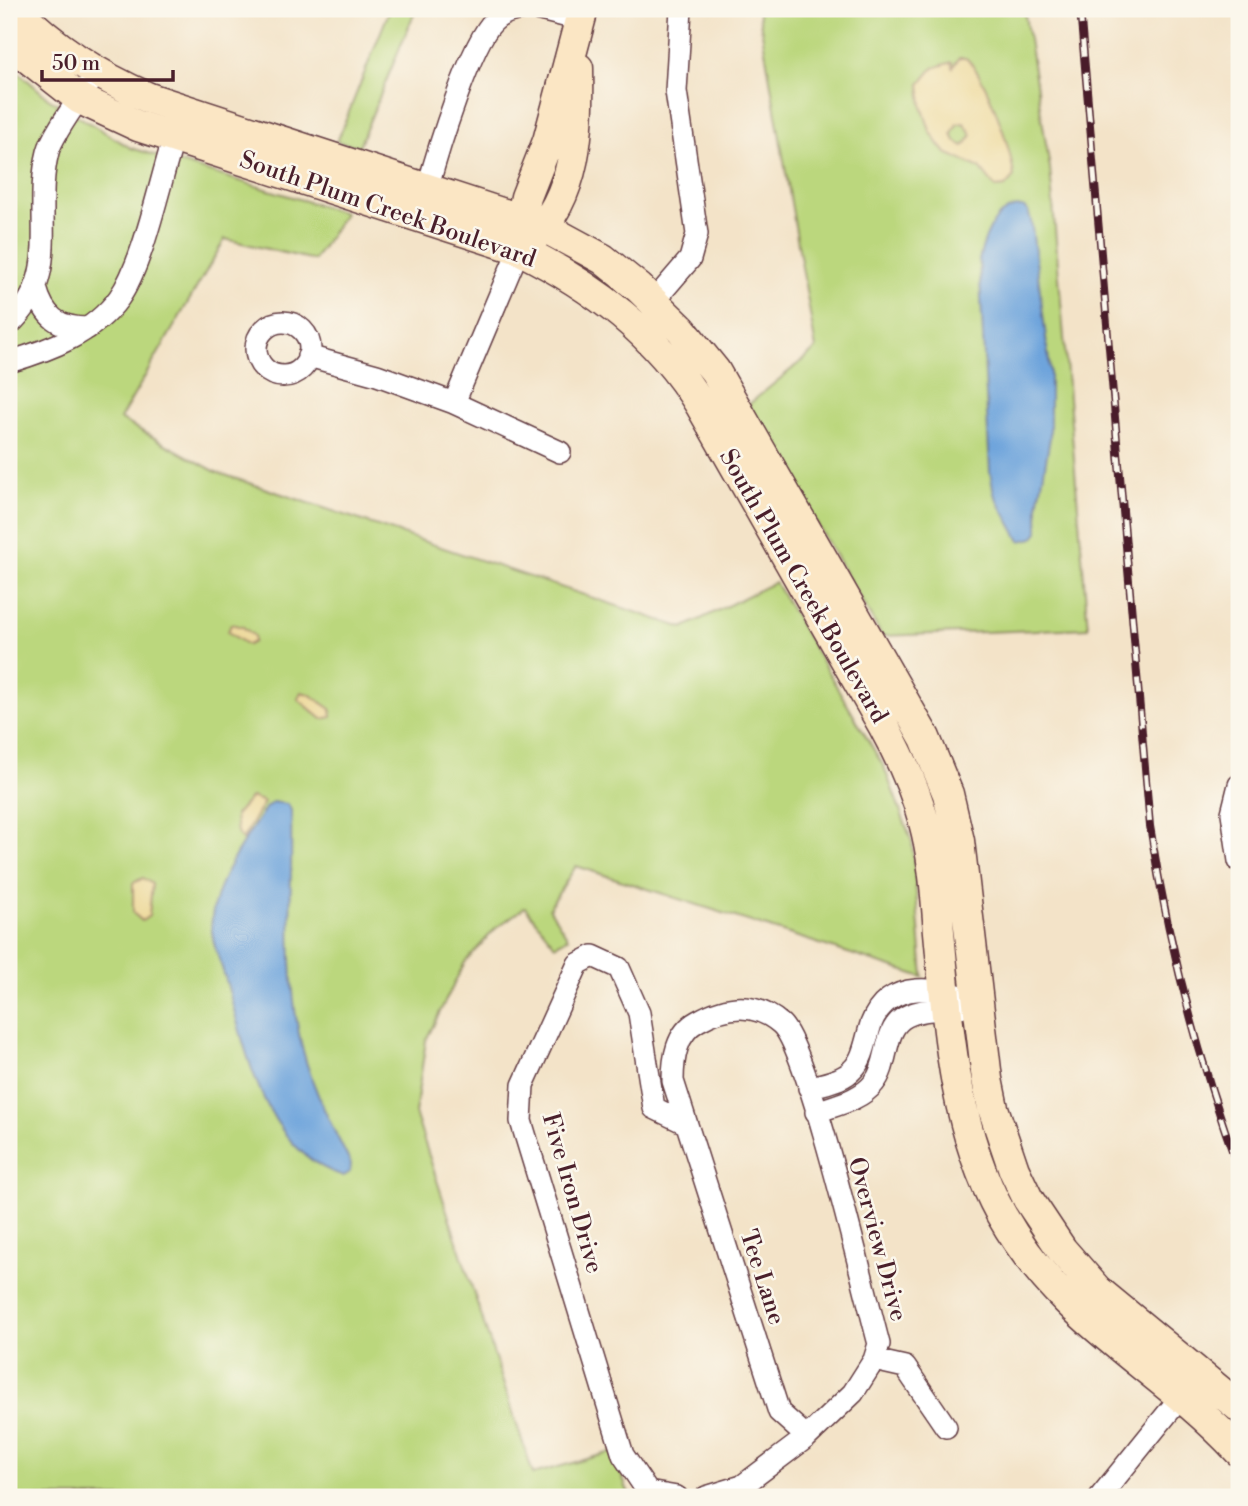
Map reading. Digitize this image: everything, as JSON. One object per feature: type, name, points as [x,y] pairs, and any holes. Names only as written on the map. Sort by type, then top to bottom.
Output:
[{"type":"street","name":"South Plum Creek Boulevard","points":[[16,9],[44,36],[96,73],[149,98],[532,222],[603,259],[654,301],[715,370],[925,738],[948,794],[959,841],[987,1079],[999,1129],[1013,1170],[1062,1250],[1097,1290],[1200,1372],[1239,1407]]},
{"type":"street","points":[[428,187],[478,41],[494,20],[512,10],[524,9]]},
{"type":"street","points":[[454,403],[519,248],[532,222],[569,175],[576,151],[582,14],[536,9]]},
{"type":"street","points":[[654,301],[690,259],[697,234],[676,91],[681,9]]},
{"type":"street","name":"South Plum Creek Boulevard","points":[[9,43],[80,99],[138,126],[519,248],[571,276],[611,303],[676,369],[701,406],[883,725],[909,778],[930,846],[957,1084],[972,1148],[985,1182],[1013,1234],[1037,1269],[1076,1312],[1181,1396],[1239,1451]]},
{"type":"street","points":[[9,325],[23,312],[36,288],[44,263],[42,179],[49,148],[96,73]]},
{"type":"street","points":[[9,362],[45,351],[88,328],[119,298],[133,269],[184,109]]},
{"type":"street","points":[[36,288],[41,308],[53,321],[69,328],[88,328]]},
{"type":"street","points":[[308,356],[377,375],[454,403],[560,452]]},
{"type":"street","points":[[1239,785],[1232,813],[1239,861]]},
{"type":"street","name":"Five Iron Drive","points":[[677,1497],[648,1492],[623,1455],[521,1121],[523,1085],[578,964],[593,956],[619,968],[639,1013],[654,1108],[685,1123]]},
{"type":"street","points":[[809,1088],[837,1079],[854,1068],[872,1022],[885,1001],[908,990],[946,1001],[978,1001]]},
{"type":"street","points":[[816,1112],[850,1100],[873,1085],[885,1062],[890,1037],[901,1020],[946,1001]]},
{"type":"street","name":"Overview Drive","points":[[685,1123],[673,1081],[673,1054],[691,1024],[719,1009],[748,1006],[781,1024],[795,1044],[816,1112],[879,1344],[874,1360]]},
{"type":"street","name":"Tee Lane","points":[[685,1123],[779,1412],[807,1437]]},
{"type":"street","points":[[706,1497],[742,1486],[807,1437],[853,1393],[874,1360],[905,1367],[946,1427]]},
{"type":"street","points":[[1100,1497],[1200,1372]]},
{"type":"green space","points":[[390,9],[416,9],[359,146],[337,142]]},
{"type":"green space","points":[[758,9],[1024,9],[1050,168],[1088,628],[882,636],[748,405],[816,349]]},
{"type":"green space","points":[[9,64],[48,98],[131,148],[345,213],[314,260],[225,239],[120,419],[216,472],[683,628],[775,582],[884,767],[912,842],[923,977],[576,866],[549,908],[568,938],[555,945],[525,907],[496,928],[465,962],[426,1040],[415,1113],[533,1474],[612,1452],[629,1494],[634,1497],[9,1497]]},
{"type":"sand","points":[[959,58],[966,58],[990,96],[1012,164],[1014,177],[1005,187],[996,188],[980,168],[946,153],[930,131],[922,106],[920,84],[933,68],[952,62],[953,67]],"holes":[[[964,123],[972,135],[964,146],[955,141],[952,134],[957,124]]]},
{"type":"sand","points":[[231,624],[243,627],[254,636],[254,642],[248,645],[228,632]]},
{"type":"sand","points":[[301,692],[309,694],[331,709],[332,717],[322,719],[298,699]]},
{"type":"sand","points":[[251,797],[264,802],[242,840],[237,833],[235,815]]},
{"type":"sand","points":[[143,878],[152,884],[149,916],[142,921],[133,913],[133,883]]},
{"type":"water","points":[[1023,207],[1028,211],[1031,220],[1050,369],[1050,438],[1038,506],[1038,532],[1033,538],[1020,541],[994,494],[990,472],[979,260],[992,224],[1005,211]]},
{"type":"water","points":[[273,802],[287,804],[291,810],[291,947],[298,1029],[313,1082],[351,1164],[350,1172],[344,1176],[317,1164],[295,1146],[277,1123],[263,1096],[242,1039],[212,934],[212,917],[219,888],[241,846],[266,807]]},
{"type":"railway","points":[[1080,9],[1150,826],[1186,1000],[1210,1085],[1239,1170]]}]
